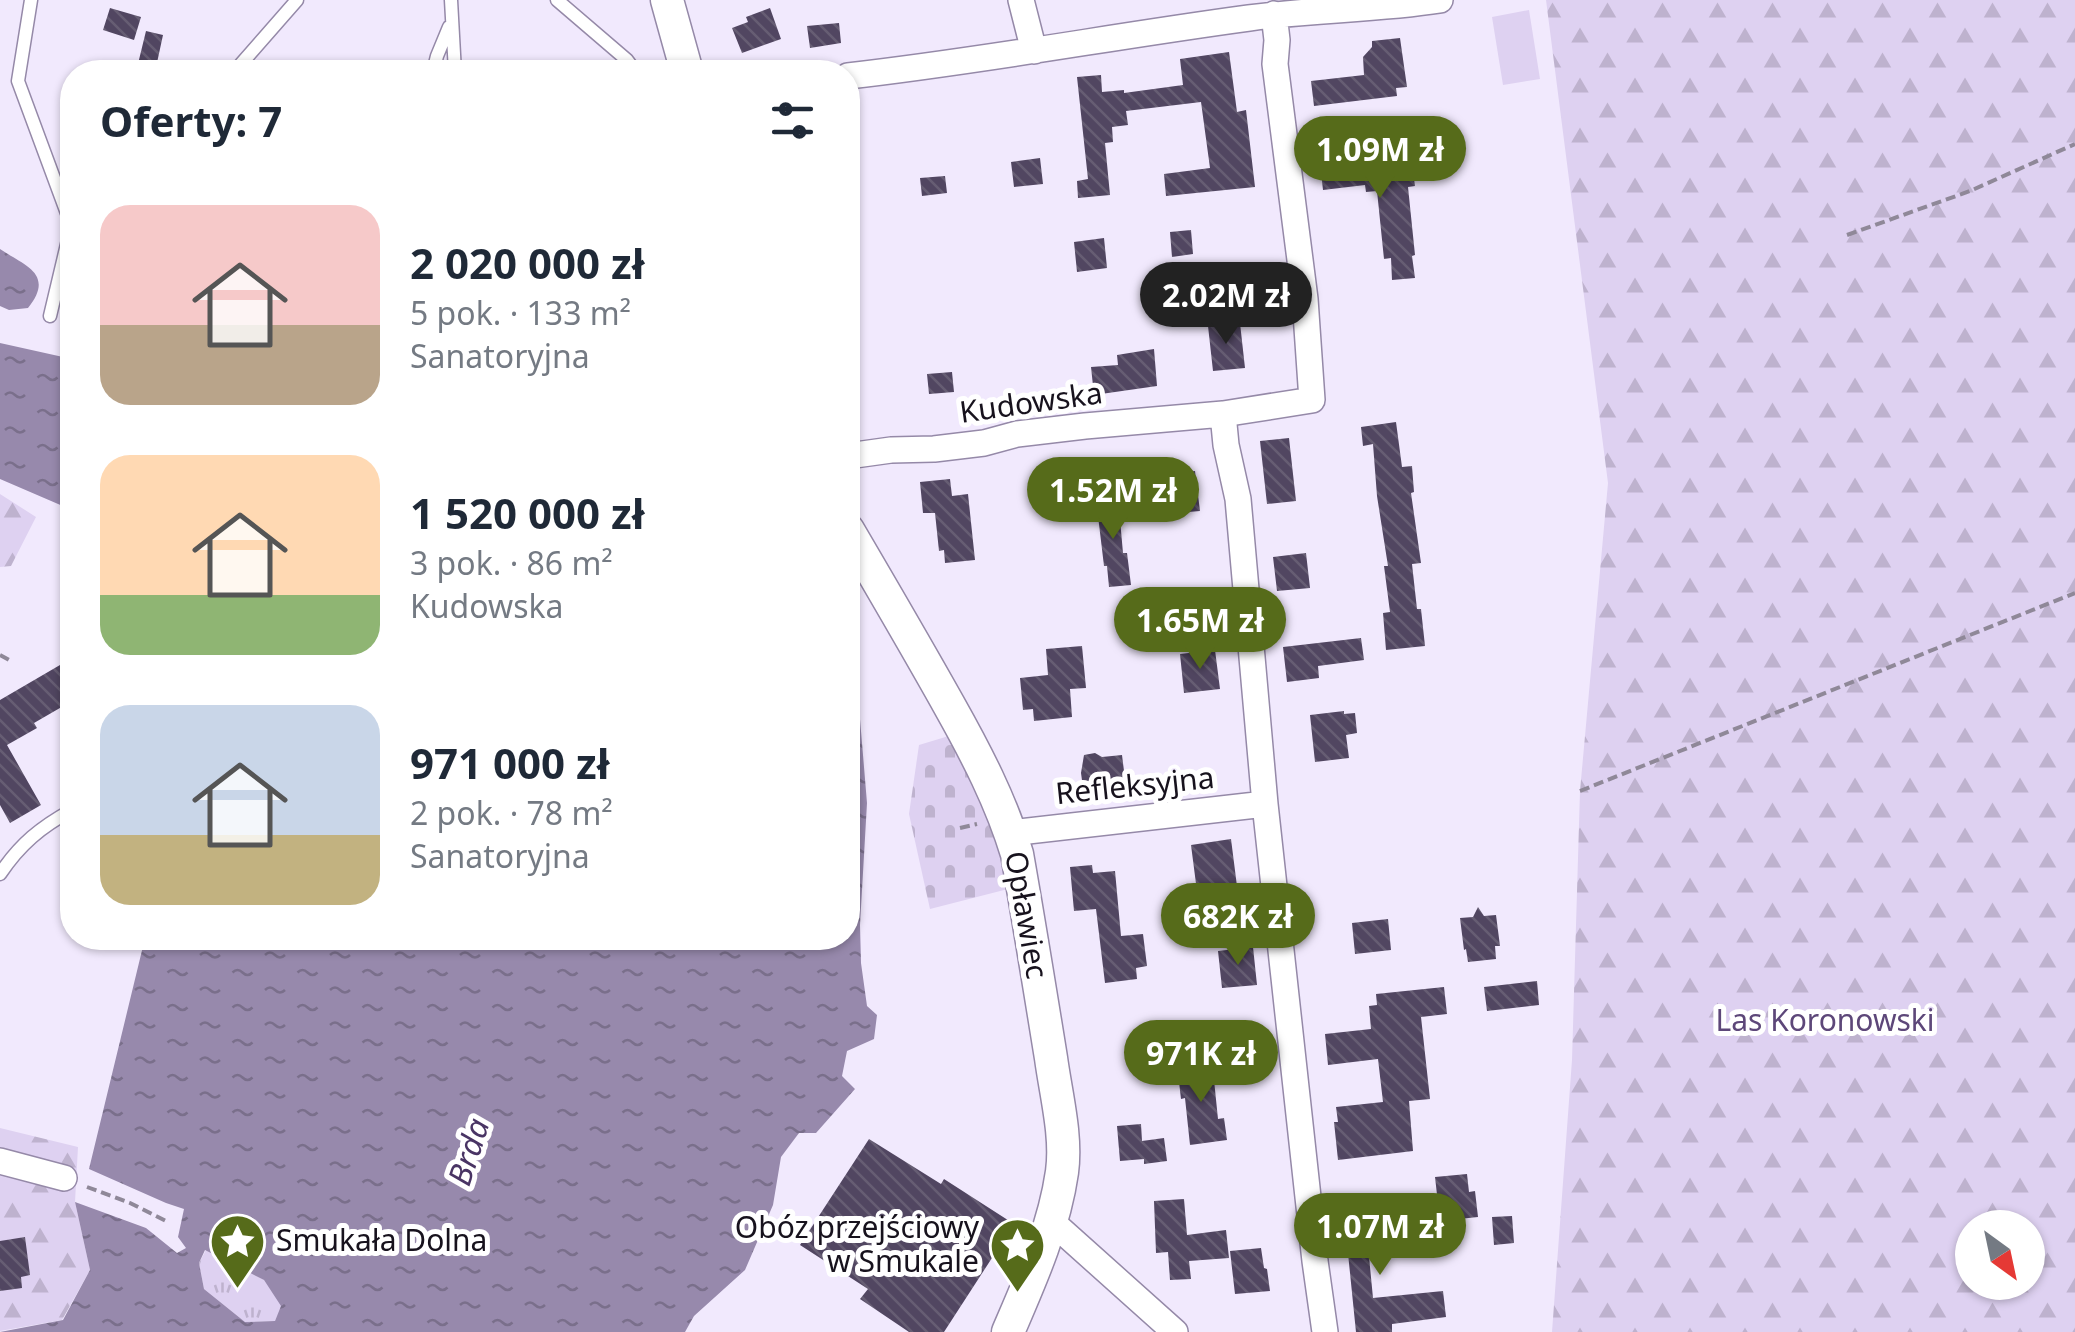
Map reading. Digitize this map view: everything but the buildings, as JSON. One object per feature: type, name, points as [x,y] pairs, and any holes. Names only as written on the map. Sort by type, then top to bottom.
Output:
[{"type":"street","points":[[668,0],[685,60]]},
{"type":"street","points":[[1021,0],[1034,51]]},
{"type":"street","points":[[860,75],[1274,14],[1440,0]]},
{"type":"street","name":"Kudowska","points":[[860,454],[984,443],[1017,434],[1223,414],[1312,400],[1305,299],[1275,64],[1274,14]]},
{"type":"street","points":[[1223,414],[1238,499],[1265,804],[1326,1332]]},
{"type":"street","name":"Opławiec","points":[[860,550],[979,760],[1018,854],[1062,1138],[1062,1174],[1051,1221],[1008,1332]]},
{"type":"street","name":"Refleksyjna","points":[[1011,833],[1265,804]]},
{"type":"street","points":[[0,1162],[64,1178]]},
{"type":"street","points":[[1051,1221],[1175,1332]]},
{"type":"lane","points":[[31,0],[18,81],[60,194]]},
{"type":"lane","points":[[246,60],[298,0]]},
{"type":"lane","points":[[451,0],[454,60]]},
{"type":"lane","points":[[557,0],[627,60]]},
{"type":"lane","points":[[436,60],[452,20]]},
{"type":"lane","points":[[50,316],[60,274]]},
{"type":"lane","points":[[0,874],[42,827],[60,817]]},
{"type":"path","points":[[1846,236],[1970,191],[2075,144]]},
{"type":"path","points":[[1580,791],[2075,593]]},
{"type":"path","points":[[0,655],[9,660]]},
{"type":"path","points":[[64,1178],[166,1221]]},
{"type":"green space","name":"Las Koronowski","points":[[1546,0],[2075,0],[2075,1332],[1552,1332],[1572,1060],[1580,791],[1608,483]]},
{"type":"green space","points":[[1529,10],[1540,79],[1503,85],[1492,17]]},
{"type":"green space","points":[[0,494],[36,517],[11,566],[0,567]]},
{"type":"green space","points":[[952,735],[1002,848],[1008,889],[930,909],[909,814],[919,745]]},
{"type":"green space","points":[[0,1128],[78,1147],[75,1202],[90,1270],[62,1320],[0,1331]]},
{"type":"green space","points":[[206,1250],[264,1280],[282,1306],[275,1321],[245,1322],[204,1289],[199,1263]]},
{"type":"water","points":[[0,249],[26,265],[38,278],[36,296],[28,308],[9,310],[0,306]]},
{"type":"water","points":[[0,343],[60,356],[60,505],[0,479]]},
{"type":"water","points":[[860,719],[867,803],[860,925]]},
{"type":"water","name":"Brda","points":[[860,925],[867,1006],[877,1015],[874,1039],[847,1051],[842,1076],[855,1089],[816,1133],[799,1133],[781,1157],[773,1205],[745,1270],[694,1316],[685,1332],[0,1332],[63,1320],[90,1270],[75,1202],[146,1228],[177,1253],[186,1248],[178,1237],[184,1209],[89,1169],[142,950],[860,950]],"holes":[[[205,1250],[264,1280],[281,1306],[275,1321],[245,1322],[204,1289],[199,1263]]]},
{"type":"place","name":"Smukała Dolna","points":[[237,1290]]},
{"type":"place","name":"Obóz przejściowy w Smukale","points":[[1018,1294]]}]
